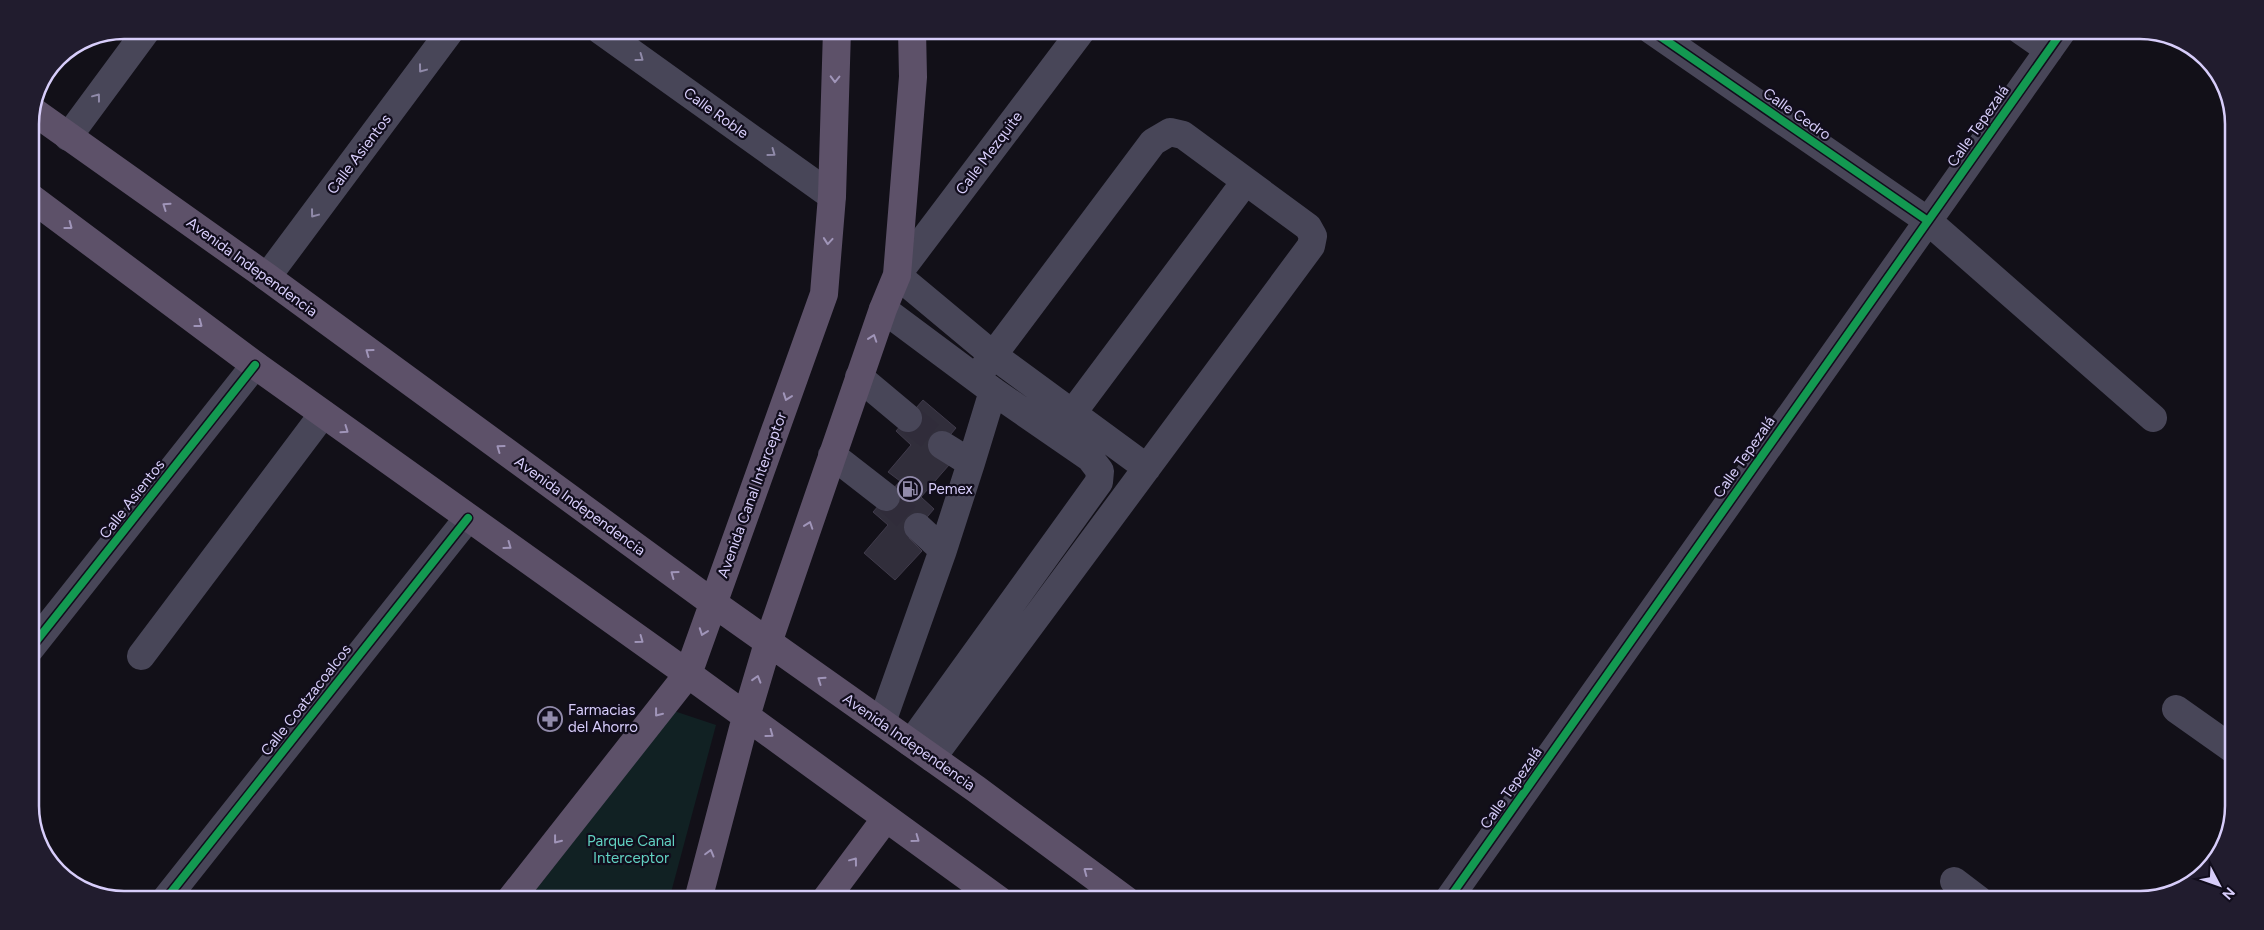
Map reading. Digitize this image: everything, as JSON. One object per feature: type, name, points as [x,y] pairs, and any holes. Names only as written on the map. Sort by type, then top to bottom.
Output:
[{"type":"main road","name":"Avenida Canal Interceptor","points":[[517,891],[688,674],[824,294],[832,196],[837,39]]},
{"type":"main road","points":[[700,891],[746,717],[768,643],[859,377],[897,275],[913,77],[912,39]]},
{"type":"main road","name":"Avenida Independencia","points":[[39,116],[267,277],[768,643],[882,722],[1114,891]]},
{"type":"main road","points":[[39,204],[255,365],[688,674],[987,891]]},
{"type":"main road","points":[[832,891],[886,818]]},
{"type":"street","points":[[68,136],[140,39]]},
{"type":"street","name":"Calle Asientos","points":[[267,277],[444,39]]},
{"type":"street","name":"Calle Roble","points":[[613,39],[832,196]]},
{"type":"street","name":"Calle Mezquite","points":[[897,275],[1075,39]]},
{"type":"street","name":"Calle Cedro","points":[[1664,39],[1928,221],[2153,418]]},
{"type":"street","name":"Calle Tepezalá","points":[[1454,891],[2056,40]]},
{"type":"street","points":[[882,722],[971,463],[984,385],[993,355],[1153,142],[1170,132],[1184,135],[1308,227],[1313,236],[1311,246],[1147,468],[921,750]]},
{"type":"street","points":[[1056,434],[1245,182]]},
{"type":"street","points":[[897,275],[993,355],[1147,468]]},
{"type":"street","points":[[883,309],[984,385],[1090,458],[1100,471],[1099,482],[921,750]]},
{"type":"street","name":"Calle Asientos","points":[[39,638],[255,365]]},
{"type":"street","points":[[859,377],[908,418]]},
{"type":"street","points":[[141,656],[323,414]]},
{"type":"street","points":[[942,445],[971,463]]},
{"type":"street","points":[[832,455],[886,497]]},
{"type":"street","name":"Calle Coatzacoalcos","points":[[172,891],[468,518]]},
{"type":"street","points":[[918,527],[942,550]]},
{"type":"street","points":[[2176,708],[2225,743]]},
{"type":"street","points":[[1954,880],[1968,891]]},
{"type":"green space","name":"Parque Canal Interceptor","points":[[674,711],[716,725],[671,891],[535,891]]},
{"type":"building","name":"Pemex","points":[[923,400],[956,428],[935,453],[949,465],[921,497],[934,509],[909,538],[922,551],[895,580],[864,553],[888,525],[873,512],[900,481],[888,472],[911,445],[896,431]]},
{"type":"tunnel","points":[[908,418],[942,445]]},
{"type":"tunnel","points":[[886,497],[918,527]]},
{"type":"cycle path","points":[[1664,39],[1928,221]]},
{"type":"cycle path","points":[[1454,891],[2057,39]]},
{"type":"cycle path","points":[[39,638],[255,365]]},
{"type":"cycle path","points":[[172,891],[468,518]]},
{"type":"place","name":"Pemex","points":[[910,489]]},
{"type":"place","name":"Farmacias del Ahorro","points":[[550,719]]}]
